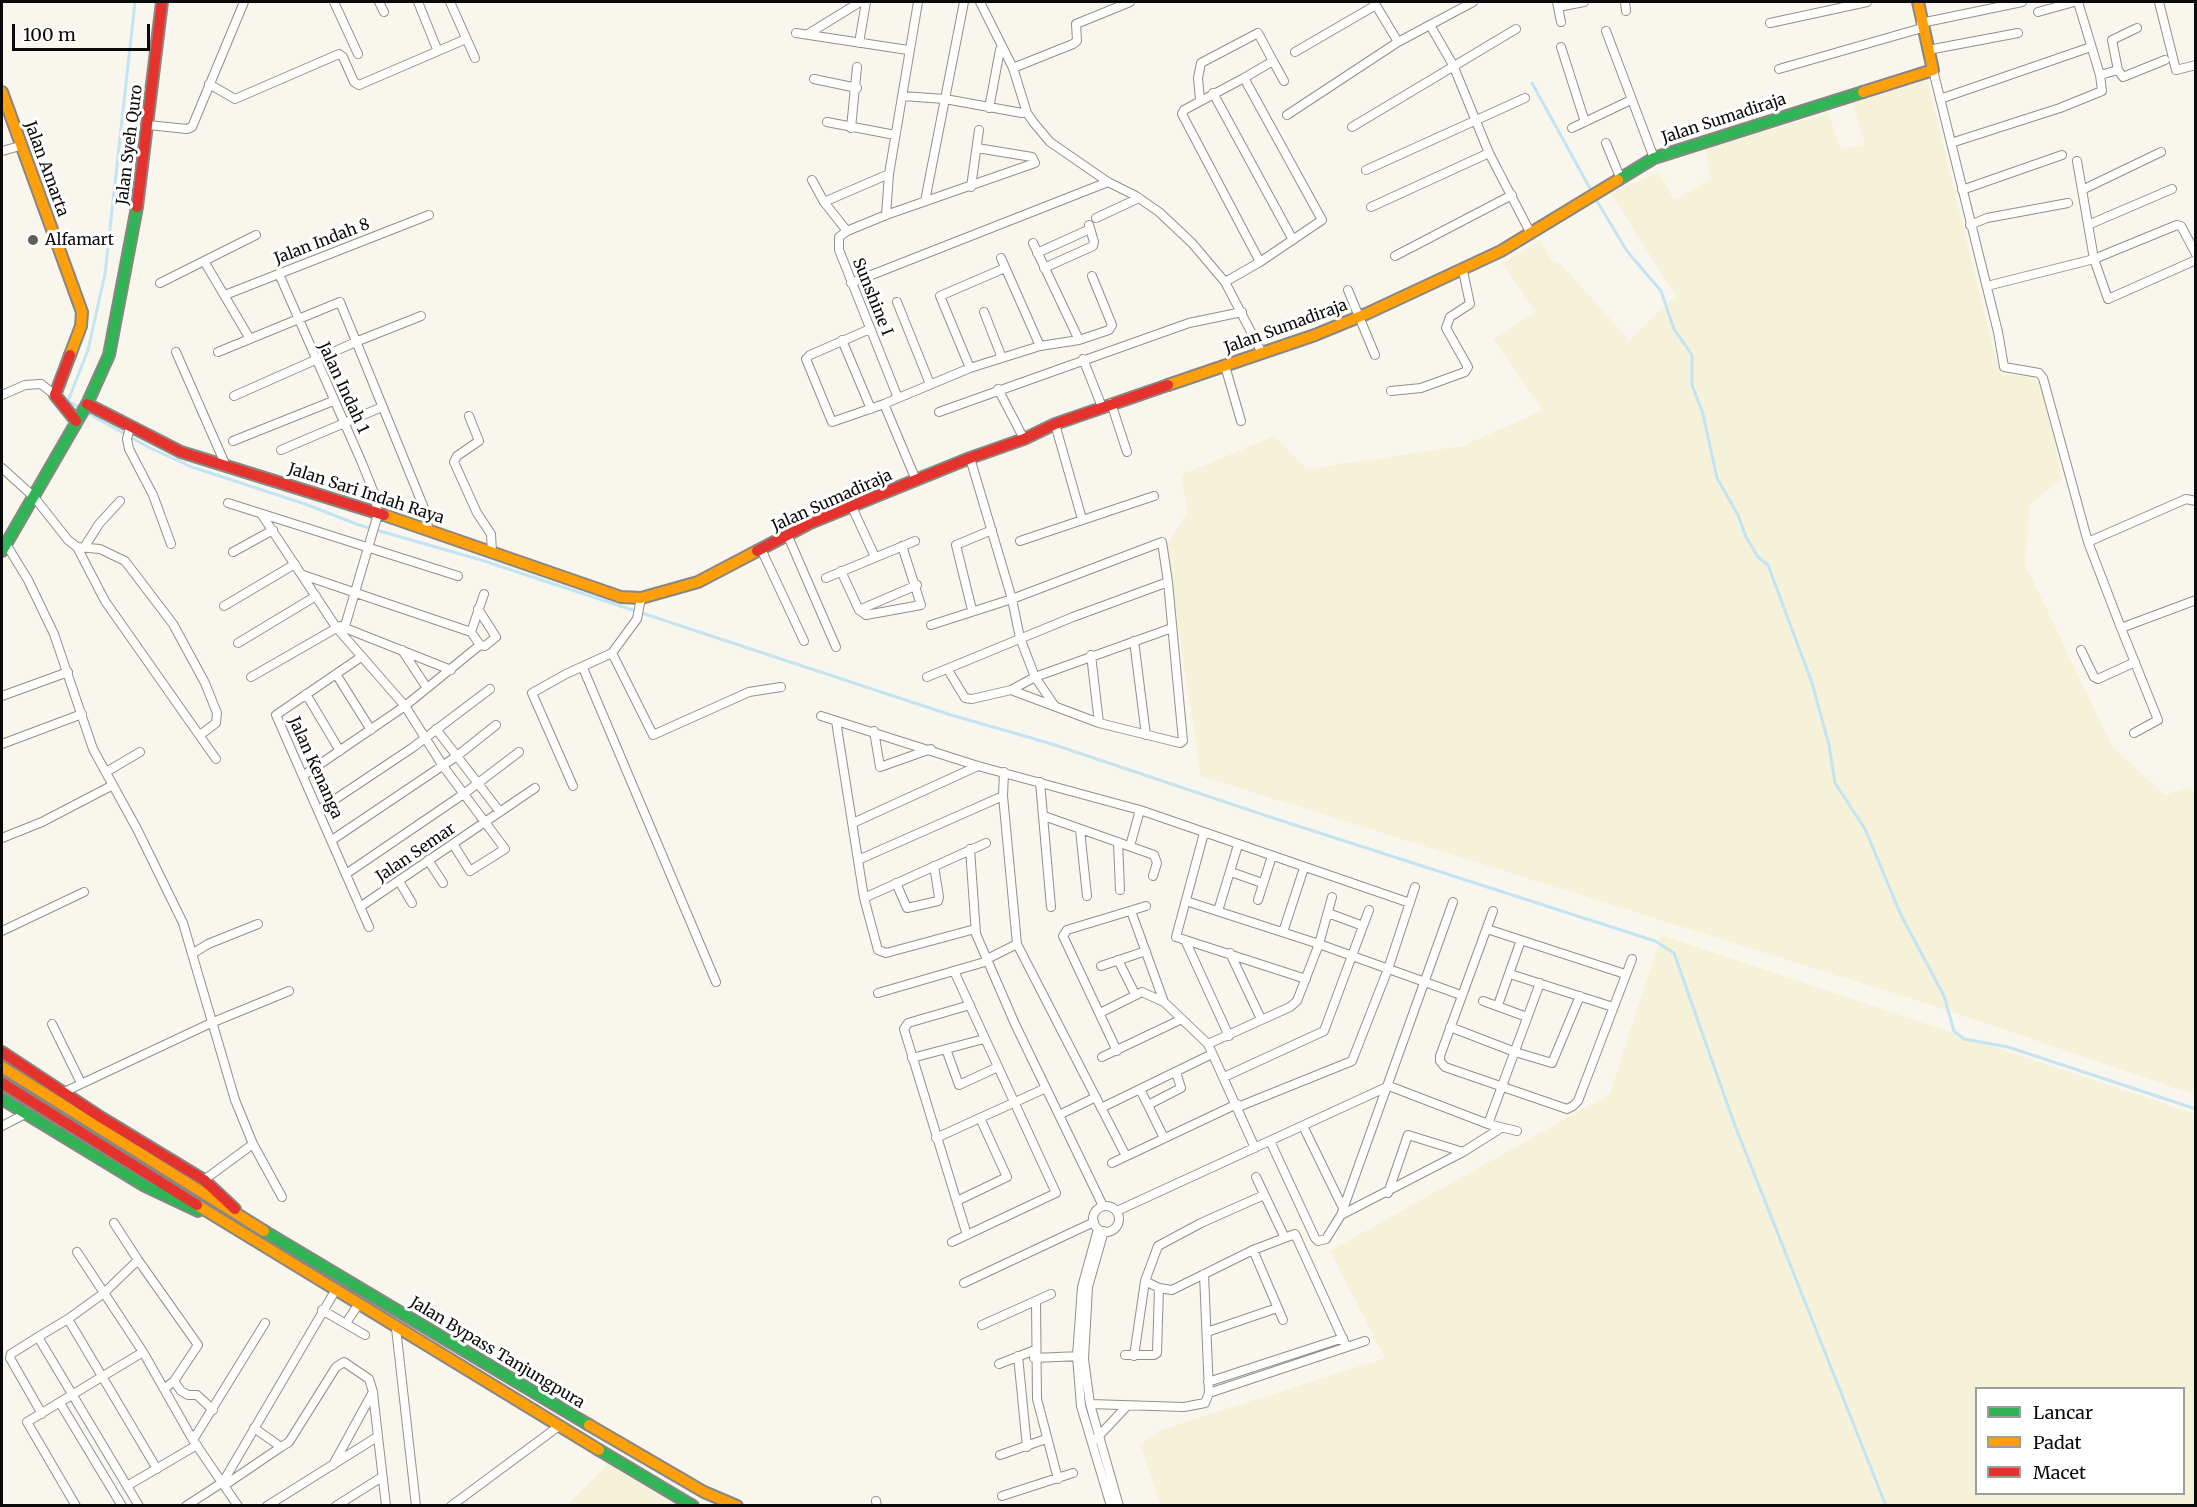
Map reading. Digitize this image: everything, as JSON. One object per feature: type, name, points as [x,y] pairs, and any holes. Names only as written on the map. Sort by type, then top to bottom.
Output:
[{"type":"main road","name":"Jalan Syeh Quro","points":[[4,547],[86,405],[109,355],[139,199],[162,2]]},
{"type":"main road","points":[[1918,2],[1934,70]]},
{"type":"main road","name":"Jalan Sumadiraja","points":[[640,603],[698,582],[787,534],[1055,424],[1359,317],[1463,271],[1654,158],[1934,70]]},
{"type":"main road","name":"Jalan Amarta","points":[[2,92],[4,104],[82,312],[78,333],[55,395]]},
{"type":"main road","points":[[55,395],[78,419]]},
{"type":"main road","name":"Jalan Sari Indah Raya","points":[[86,405],[128,432],[181,452],[377,517],[428,529],[640,603]]},
{"type":"main road","name":"Jalan Bypass Tanjungpura","points":[[2,1052],[204,1180],[246,1220]]},
{"type":"main road","name":"Jalan Bypass Tanjungpura","points":[[2,1067],[337,1277],[704,1492],[737,1506]]},
{"type":"main road","name":"Jalan Bypass Tanjungpura","points":[[2,1083],[335,1291],[693,1506]]},
{"type":"main road","name":"Jalan Bypass Tanjungpura","points":[[2,1100],[145,1186],[239,1231]]},
{"type":"street","points":[[148,125],[190,129],[244,2]]},
{"type":"street","points":[[334,2],[358,54]]},
{"type":"street","points":[[379,2],[384,12]]},
{"type":"street","points":[[418,2],[437,50]]},
{"type":"street","points":[[450,2],[475,58]]},
{"type":"street","points":[[808,34],[860,2]]},
{"type":"street","points":[[859,43],[866,2]]},
{"type":"street","points":[[886,215],[889,174],[908,50],[918,2]]},
{"type":"street","points":[[925,201],[964,2]]},
{"type":"street","points":[[980,2],[1013,68],[1027,113],[1034,123],[1050,142],[1108,182],[1139,198],[1192,243],[1225,282],[1262,353]]},
{"type":"street","points":[[1013,68],[1073,45],[1077,41],[1076,24],[1130,2]]},
{"type":"street","points":[[1287,115],[1398,42],[1473,2]]},
{"type":"street","points":[[1561,22],[1558,4],[1584,2]]},
{"type":"street","points":[[1625,2],[1626,10]]},
{"type":"street","points":[[1770,23],[1867,2]]},
{"type":"street","points":[[1779,69],[1922,25],[2022,2]]},
{"type":"street","points":[[1951,143],[2100,93],[2103,89],[2076,2],[2038,12]]},
{"type":"street","points":[[2160,2],[2176,70],[2196,65]]},
{"type":"street","points":[[1295,52],[1375,3],[1398,42]]},
{"type":"street","points":[[1430,25],[1453,65],[1489,153],[1530,232]]},
{"type":"street","points":[[2137,28],[2112,40],[2118,70],[2123,77],[2165,60]]},
{"type":"street","points":[[1352,127],[1516,29]]},
{"type":"street","points":[[1606,31],[1654,158]]},
{"type":"street","points":[[796,33],[908,50]]},
{"type":"street","points":[[1200,100],[1198,78],[1201,63],[1254,33],[1258,33],[1284,81]]},
{"type":"street","points":[[1928,50],[2018,33]]},
{"type":"street","points":[[209,84],[235,99],[339,54],[343,57],[354,82],[359,85],[465,39]]},
{"type":"street","points":[[1561,47],[1585,122]]},
{"type":"street","points":[[1940,99],[2091,47]]},
{"type":"street","points":[[989,108],[1000,50]]},
{"type":"street","points":[[1260,262],[1182,114],[1200,100],[1273,61]]},
{"type":"street","points":[[851,128],[857,88],[857,68]]},
{"type":"street","points":[[1934,70],[1970,225],[1987,286],[2004,368],[2039,373],[2043,378],[2088,542],[2158,720],[2134,733]]},
{"type":"street","points":[[2100,75],[2118,70]]},
{"type":"street","points":[[1225,282],[1321,223],[1322,216],[1244,78]]},
{"type":"street","points":[[814,79],[857,88]]},
{"type":"street","points":[[1213,93],[1293,240]]},
{"type":"street","points":[[902,96],[945,99],[1022,113]]},
{"type":"street","points":[[1366,170],[1525,98]]},
{"type":"street","points":[[1572,129],[1631,100]]},
{"type":"street","points":[[827,122],[895,135]]},
{"type":"street","points":[[971,186],[979,130]]},
{"type":"street","points":[[1605,143],[1620,177]]},
{"type":"street","points":[[2,151],[20,146]]},
{"type":"street","points":[[812,180],[824,202],[847,231],[1035,163],[1032,157],[977,148]]},
{"type":"street","points":[[1371,207],[1489,153]]},
{"type":"street","points":[[2082,190],[2161,153]]},
{"type":"street","points":[[1962,190],[2062,155]]},
{"type":"street","points":[[2077,161],[2094,259],[2106,296],[2110,299],[2196,260]]},
{"type":"street","points":[[824,202],[889,174]]},
{"type":"street","points":[[851,283],[1108,182]]},
{"type":"street","points":[[2088,225],[2172,189]]},
{"type":"street","points":[[1395,256],[1512,195]]},
{"type":"street","points":[[1096,218],[1139,198]]},
{"type":"street","points":[[1970,225],[1988,218],[2068,203]]},
{"type":"street","name":"Jalan Indah 8","points":[[225,295],[429,215]]},
{"type":"street","points":[[1987,286],[2094,259],[2177,225],[2181,226],[2196,254]]},
{"type":"street","points":[[1037,253],[1089,227],[1094,242],[1093,246],[1044,268]]},
{"type":"street","name":"Sunshine I","points":[[847,231],[839,237],[838,245],[898,398]]},
{"type":"street","points":[[160,283],[256,235]]},
{"type":"street","points":[[1033,243],[1079,340]]},
{"type":"street","points":[[1001,258],[1040,346]]},
{"type":"street","points":[[204,261],[249,339]]},
{"type":"street","points":[[970,368],[940,296],[1005,268]]},
{"type":"street","points":[[1391,391],[1421,388],[1465,372],[1468,367],[1446,328],[1450,317],[1470,304],[1463,271]]},
{"type":"street","name":"Jalan Indah 1","points":[[279,274],[374,493],[377,517]]},
{"type":"street","points":[[870,328],[807,359],[830,420],[838,422],[970,368],[1040,346],[1079,340],[1112,328],[1092,276]]},
{"type":"street","points":[[1348,290],[1375,355]]},
{"type":"street","points":[[897,302],[930,384]]},
{"type":"street","points":[[218,352],[297,318],[340,303],[358,341],[382,407],[426,513],[428,529]]},
{"type":"street","points":[[984,312],[1002,358]]},
{"type":"street","points":[[939,412],[998,389],[1189,323],[1242,312]]},
{"type":"street","points":[[234,396],[421,316]]},
{"type":"street","points":[[842,340],[871,409]]},
{"type":"street","points":[[176,352],[226,466]]},
{"type":"street","points":[[1083,359],[1107,405],[1127,452]]},
{"type":"street","points":[[1225,366],[1241,421]]},
{"type":"street","points":[[2,395],[25,385],[41,384],[55,395]]},
{"type":"street","points":[[998,389],[1023,439]]},
{"type":"street","points":[[233,441],[333,400]]},
{"type":"street","points":[[884,404],[916,480]]},
{"type":"street","points":[[280,450],[382,407]]},
{"type":"street","points":[[469,416],[479,441],[457,456],[454,462],[465,491],[491,534],[492,552]]},
{"type":"street","points":[[1055,424],[1082,519]]},
{"type":"street","points":[[128,432],[129,449],[153,495],[171,544]]},
{"type":"street","points":[[970,458],[1012,599],[1020,638],[1035,677],[1055,706]]},
{"type":"street","points":[[2,468],[34,496],[68,540],[81,547],[106,551],[131,566],[180,634],[218,713],[216,723],[200,735]]},
{"type":"street","points":[[1020,541],[1154,496]]},
{"type":"street","points":[[2088,542],[2186,499],[2196,501]]},
{"type":"street","points":[[81,547],[120,501]]},
{"type":"street","points":[[228,503],[458,576]]},
{"type":"street","points":[[852,507],[875,557]]},
{"type":"street","points":[[262,515],[316,596],[361,657],[405,706],[443,766],[504,845],[504,851],[470,871],[453,843]]},
{"type":"street","points":[[251,677],[340,627],[377,517]]},
{"type":"street","points":[[233,552],[273,530]]},
{"type":"street","points":[[972,610],[956,545],[992,530]]},
{"type":"street","points":[[787,534],[836,647]]},
{"type":"street","points":[[826,578],[915,540]]},
{"type":"street","points":[[931,625],[1012,599],[1160,541],[1163,543],[1184,740],[1180,743],[1099,723],[1011,690]]},
{"type":"street","points":[[841,571],[859,610],[870,615],[921,605],[917,585],[902,546]]},
{"type":"street","points":[[4,547],[42,608],[68,672],[93,749],[183,923],[235,1100],[253,1144],[282,1197]]},
{"type":"street","points":[[81,547],[105,601],[216,759]]},
{"type":"street","points":[[761,549],[804,641]]},
{"type":"street","points":[[224,606],[296,564]]},
{"type":"street","points":[[303,575],[471,632],[480,645]]},
{"type":"street","points":[[927,677],[1020,638],[1168,582]]},
{"type":"street","points":[[859,610],[917,585]]},
{"type":"street","points":[[471,632],[484,594]]},
{"type":"street","points":[[238,642],[316,596]]},
{"type":"street","points":[[2121,628],[2196,600]]},
{"type":"street","points":[[573,786],[532,693],[612,653],[637,619],[640,603]]},
{"type":"street","points":[[304,775],[405,706],[480,645],[485,646],[496,637],[478,609]]},
{"type":"street","points":[[340,627],[450,670]]},
{"type":"street","points":[[948,670],[965,698],[969,699],[1011,690],[1035,677],[1092,655],[1172,628]]},
{"type":"street","points":[[1134,641],[1146,735]]},
{"type":"street","points":[[402,650],[427,688]]},
{"type":"street","points":[[2081,650],[2094,677],[2098,679],[2135,662]]},
{"type":"street","points":[[612,653],[653,735],[749,692],[781,687]]},
{"type":"street","points":[[1092,655],[1099,723]]},
{"type":"street","name":"Jalan Kenanga","points":[[361,657],[276,716],[304,775],[369,927]]},
{"type":"street","points":[[583,668],[716,982]]},
{"type":"street","points":[[2,696],[68,672]]},
{"type":"street","points":[[336,674],[371,730]]},
{"type":"street","points":[[319,810],[425,738],[490,689]]},
{"type":"street","points":[[306,694],[340,751]]},
{"type":"street","points":[[2,744],[82,714]]},
{"type":"street","points":[[821,716],[874,730],[978,766],[1140,810],[1410,903]]},
{"type":"street","points":[[836,721],[864,898],[881,954],[975,929]]},
{"type":"street","points":[[332,840],[443,766],[496,725]]},
{"type":"street","points":[[436,729],[500,812]]},
{"type":"street","points":[[874,730],[880,767],[931,749]]},
{"type":"street","points":[[106,772],[140,752]]},
{"type":"street","points":[[346,874],[465,793],[519,752]]},
{"type":"street","points":[[853,823],[978,766]]},
{"type":"street","points":[[1004,772],[1004,796],[1017,944],[1126,1156]]},
{"type":"street","points":[[1040,782],[1051,908]]},
{"type":"street","points":[[2,838],[42,822],[113,784]]},
{"type":"street","name":"Jalan Semar","points":[[360,907],[536,788]]},
{"type":"street","points":[[858,860],[1004,796]]},
{"type":"street","points":[[1130,846],[1140,810]]},
{"type":"street","points":[[1044,816],[1154,855],[1157,863],[1153,876]]},
{"type":"street","points":[[1080,830],[1087,896]]},
{"type":"street","points":[[1204,833],[1175,934],[1185,940],[1306,979]]},
{"type":"street","points":[[1118,842],[1120,890]]},
{"type":"street","points":[[864,898],[986,843]]},
{"type":"street","points":[[1218,911],[1238,845]]},
{"type":"street","points":[[970,849],[975,929],[1046,1088],[1103,1206]]},
{"type":"street","points":[[1258,900],[1272,856]]},
{"type":"street","points":[[428,860],[443,883]]},
{"type":"street","points":[[896,883],[905,908],[938,901],[934,866]]},
{"type":"street","points":[[1283,932],[1304,868]]},
{"type":"street","points":[[1231,872],[1262,883]]},
{"type":"street","points":[[399,881],[412,903]]},
{"type":"street","points":[[1112,1163],[1237,1105],[1352,1061],[1388,969],[1415,887]]},
{"type":"street","points":[[2,931],[84,892]]},
{"type":"street","points":[[1208,1044],[1294,1004],[1319,944],[1332,897]]},
{"type":"street","points":[[1186,900],[1319,944],[1461,995]]},
{"type":"street","points":[[1270,1141],[1315,1238],[1322,1240],[1330,1236],[1342,1212],[1389,1086],[1453,902]]},
{"type":"street","points":[[1117,1051],[1064,936],[1066,930],[1146,906]]},
{"type":"street","points":[[1224,1077],[1323,1031],[1369,910]]},
{"type":"street","points":[[1131,911],[1164,1002]]},
{"type":"street","points":[[1493,911],[1440,1056],[1442,1064],[1567,1109],[1578,1101],[1632,959]]},
{"type":"street","points":[[1328,913],[1363,926]]},
{"type":"street","points":[[192,954],[208,944],[258,924]]},
{"type":"street","points":[[1487,929],[1625,974]]},
{"type":"street","points":[[1185,940],[1229,1036]]},
{"type":"street","points":[[1498,1005],[1521,940]]},
{"type":"street","points":[[878,993],[988,960],[1017,944]]},
{"type":"street","points":[[1101,966],[1146,951]]},
{"type":"street","points":[[1230,953],[1261,1020]]},
{"type":"street","points":[[1118,960],[1135,994]]},
{"type":"street","points":[[952,1242],[1055,1194],[954,971]]},
{"type":"street","points":[[1510,974],[1613,1007]]},
{"type":"street","points":[[1488,1124],[1540,983]]},
{"type":"street","points":[[64,1092],[211,1023],[289,991]]},
{"type":"street","points":[[1100,1013],[1135,994],[1147,992],[1164,1002],[1208,1044],[1255,1148]]},
{"type":"street","points":[[1450,1027],[1515,1052],[1552,1063],[1580,996]]},
{"type":"street","points":[[1483,1001],[1527,1017]]},
{"type":"street","points":[[967,1235],[912,1058],[905,1025],[970,1005]]},
{"type":"street","points":[[1102,1057],[1182,1019]]},
{"type":"street","points":[[52,1024],[81,1083]]},
{"type":"street","points":[[912,1058],[984,1039]]},
{"type":"street","points":[[946,1048],[959,1085],[998,1067]]},
{"type":"street","points":[[1101,1107],[1212,1054]]},
{"type":"street","points":[[1148,1105],[1181,1088],[1176,1072]]},
{"type":"street","points":[[1117,1211],[1389,1086],[1488,1124],[1517,1131]]},
{"type":"street","points":[[936,1138],[1046,1088]]},
{"type":"street","points":[[1140,1089],[1164,1138]]},
{"type":"street","points":[[1059,1115],[1096,1097]]},
{"type":"street","points":[[2,1126],[25,1114]]},
{"type":"street","points":[[957,1201],[1007,1177],[980,1118]]},
{"type":"street","points":[[1303,1126],[1342,1212]]},
{"type":"street","points":[[1342,1212],[1388,1193],[1463,1152],[1501,1128]]},
{"type":"street","points":[[1388,1193],[1408,1135],[1463,1152]]},
{"type":"street","points":[[204,1180],[253,1144]]},
{"type":"street","points":[[1256,1177],[1284,1236]]},
{"type":"street","points":[[1134,1356],[1145,1281],[1158,1246],[1201,1223],[1264,1195]]},
{"type":"street","points":[[963,1283],[1099,1227],[1112,1230],[1118,1224],[1117,1211],[1111,1206],[1103,1206],[1094,1214],[1099,1227],[1088,1287],[1081,1356],[1081,1406],[1111,1506]]},
{"type":"street","points":[[114,1222],[138,1260],[197,1341],[196,1349],[174,1381],[164,1389]]},
{"type":"street","points":[[1145,1281],[1159,1288],[1172,1290],[1252,1250],[1284,1236],[1295,1234],[1344,1342]]},
{"type":"street","points":[[1252,1250],[1283,1320]]},
{"type":"street","points":[[77,1252],[144,1352],[195,1442],[238,1506]]},
{"type":"street","points":[[42,1414],[10,1358],[11,1354],[68,1319],[104,1293],[138,1260]]},
{"type":"street","points":[[1090,1404],[1126,1407],[1201,1405],[1208,1399],[1204,1274]]},
{"type":"street","points":[[1125,1355],[1154,1355],[1157,1353],[1159,1288]]},
{"type":"street","points":[[224,1484],[254,1428],[335,1291]]},
{"type":"street","points":[[982,1325],[1051,1294]]},
{"type":"street","points":[[1036,1301],[1034,1354],[1037,1399],[1058,1479]]},
{"type":"street","points":[[346,1323],[358,1305]]},
{"type":"street","points":[[1207,1332],[1277,1308]]},
{"type":"street","points":[[322,1310],[365,1335]]},
{"type":"street","points":[[68,1319],[158,1469]]},
{"type":"street","points":[[127,1486],[158,1469],[195,1442],[265,1323]]},
{"type":"street","points":[[396,1326],[416,1506]]},
{"type":"street","points":[[38,1336],[139,1506]]},
{"type":"street","points":[[1208,1382],[1272,1361],[1344,1342],[1365,1341]]},
{"type":"street","points":[[1209,1393],[1275,1371],[1344,1342]]},
{"type":"street","points":[[76,1506],[27,1424],[144,1352]]},
{"type":"street","points":[[999,1364],[1018,1356],[1034,1354],[1081,1356]]},
{"type":"street","points":[[1018,1356],[1027,1447]]},
{"type":"street","points":[[1081,1356],[1090,1404],[1119,1506]]},
{"type":"street","points":[[1272,1361],[1275,1371]]},
{"type":"street","points":[[186,1506],[224,1484],[294,1437],[339,1363],[344,1362],[367,1377],[373,1392],[386,1506]]},
{"type":"street","points":[[174,1381],[181,1391],[188,1395],[195,1394],[213,1410]]},
{"type":"street","points":[[333,1465],[373,1392]]},
{"type":"street","points":[[60,1403],[122,1506]]},
{"type":"street","points":[[1091,1442],[1100,1437],[1126,1407]]},
{"type":"street","points":[[451,1506],[559,1426]]},
{"type":"street","points":[[254,1428],[280,1447]]},
{"type":"street","points":[[267,1506],[377,1437]]},
{"type":"street","points":[[1000,1455],[1046,1439]]},
{"type":"street","points":[[1002,1496],[1073,1473]]},
{"type":"street","points":[[336,1506],[382,1477]]},
{"type":"shaded area","points":[[1927,80],[1996,360],[2003,374],[2030,376],[2043,385],[2062,479],[2030,504],[2025,564],[2112,746],[2165,795],[2189,787],[2195,792],[2195,1095],[1947,1010],[1201,776],[1166,547],[1188,512],[1181,475],[1275,436],[1306,469],[1463,446],[1543,410],[1493,339],[1536,312],[1502,263],[1540,240],[1552,261],[1561,264],[1629,340],[1676,296],[1610,193],[1659,172],[1674,200],[1711,179],[1705,149],[1828,113],[1840,149],[1865,144],[1853,103]]},
{"type":"shaded area","points":[[1661,935],[2195,1114],[2195,1505],[1161,1505],[1140,1445],[1161,1430],[1385,1358],[1330,1251],[1610,1094]]},
{"type":"shaded area","points":[[608,1464],[676,1505],[567,1505]]},
{"type":"waterway","points":[[80,408],[68,401],[88,350],[105,274],[135,2]]},
{"type":"waterway","points":[[1532,83],[1592,192]]},
{"type":"waterway","points":[[1595,198],[1627,251],[1661,291],[1674,329],[1692,355],[1692,385],[1703,414],[1717,478],[1738,515],[1746,537],[1758,557],[1768,565],[1812,683],[1829,745],[1835,783],[1865,829],[1901,915],[1944,996],[1954,1031],[1964,1039],[2008,1047],[2196,1109]]},
{"type":"waterway","points":[[86,412],[148,447],[192,467],[305,504],[359,525],[481,560],[951,715],[1052,744],[1655,941],[1674,953],[1734,1123],[1886,1506]]},
{"type":"traffic: fast","points":[[1618,180],[1654,158],[1863,92]]},
{"type":"traffic: fast","points":[[2,551],[87,404],[109,355],[137,207]]},
{"type":"traffic: fast","points":[[2,1099],[145,1186],[198,1211]]},
{"type":"traffic: fast","points":[[264,1231],[589,1425]]},
{"type":"traffic: fast","points":[[599,1450],[693,1506]]},
{"type":"traffic: slow","points":[[1863,92],[1933,70],[1918,2]]},
{"type":"traffic: slow","points":[[2,92],[82,312],[81,326],[70,355]]},
{"type":"traffic: slow","points":[[1168,385],[1315,335],[1366,314],[1501,251],[1618,180]]},
{"type":"traffic: slow","points":[[384,515],[621,597],[641,598],[698,582],[757,551]]},
{"type":"traffic: slow","points":[[2,1067],[264,1231]]},
{"type":"traffic: slow","points":[[197,1205],[599,1450]]},
{"type":"traffic: slow","points":[[589,1425],[704,1492],[737,1506]]},
{"type":"traffic: jam","points":[[137,207],[162,2]]},
{"type":"traffic: jam","points":[[70,355],[55,395],[76,421]]},
{"type":"traffic: jam","points":[[757,551],[810,523],[970,458],[1024,439],[1055,424],[1168,385]]},
{"type":"traffic: jam","points":[[87,404],[181,452],[384,515]]},
{"type":"traffic: jam","points":[[2,1052],[102,1118],[204,1180],[235,1209]]},
{"type":"traffic: jam","points":[[2,1083],[197,1205]]},
{"type":"place","name":"Alfamart","points":[[33,240]]}]
